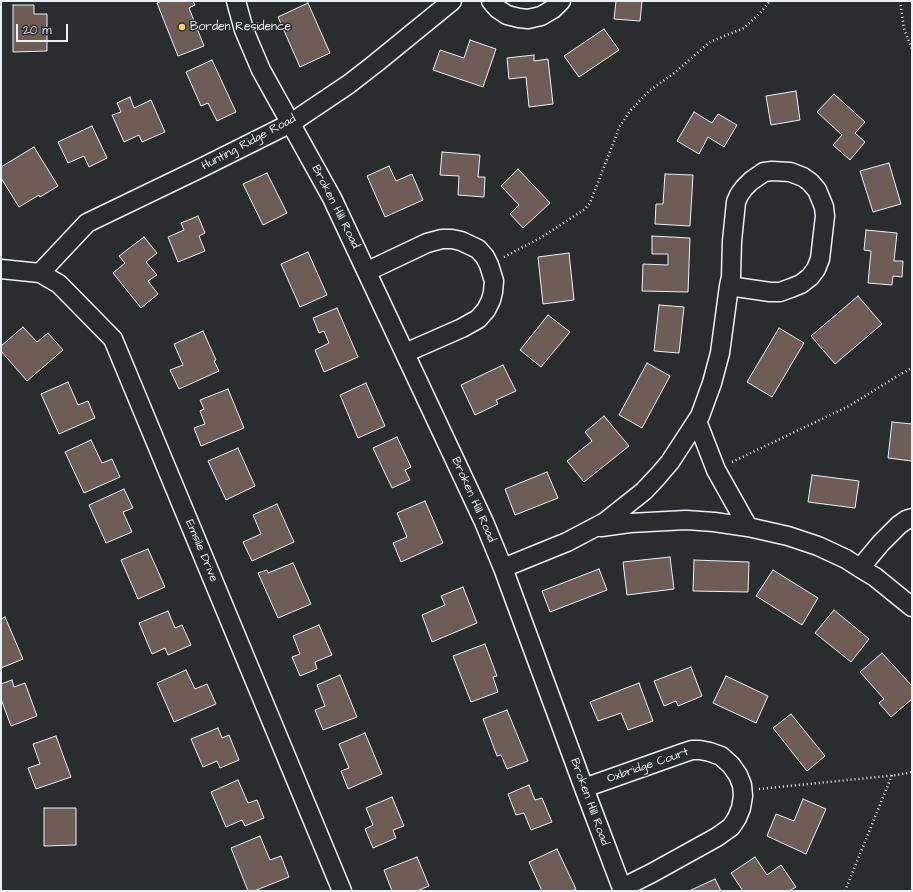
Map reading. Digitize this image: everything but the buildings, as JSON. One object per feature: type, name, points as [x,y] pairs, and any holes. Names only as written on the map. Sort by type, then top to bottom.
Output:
[{"type":"street","name":"Broken Hill Road","points":[[236,1],[244,30],[261,70],[332,198],[368,271],[484,522],[503,568],[622,890]]},
{"type":"street","name":"Hunting Ridge Road","points":[[40,273],[87,223],[291,123],[349,84],[452,1]]},
{"type":"street","points":[[491,1],[498,9],[507,15],[528,19],[541,16],[553,9],[561,1]]},
{"type":"street","points":[[503,568],[567,542],[606,522],[644,491],[670,462],[700,416],[712,383],[720,353],[729,286],[731,277],[732,241],[736,202],[739,195],[751,181],[764,172],[790,172],[803,177],[810,182],[817,190],[824,207],[825,216],[820,259],[816,269],[810,277],[801,284],[780,292],[729,286]]},
{"type":"street","points":[[368,271],[427,243],[442,239],[461,241],[478,249],[485,256],[490,265],[494,281],[493,292],[486,310],[478,318],[462,328],[405,353]]},
{"type":"street","name":"Emsile Drive","points":[[1,269],[40,273],[59,284],[114,339],[342,891]]},
{"type":"street","points":[[697,421],[716,470],[748,527]]},
{"type":"street","points":[[860,568],[881,543],[899,525],[912,518]]},
{"type":"street","points":[[596,527],[630,523],[686,520],[748,527],[788,536],[818,546],[846,559],[874,577],[912,607]]},
{"type":"street","name":"Oxbridge Court","points":[[584,788],[692,750],[710,752],[720,756],[731,765],[738,775],[742,785],[743,796],[741,808],[731,827],[717,837],[622,890]]},
{"type":"path","points":[[490,265],[542,238],[586,209],[590,203],[620,126],[630,111],[649,91],[673,74],[710,42],[744,28],[770,1]]},
{"type":"path","points":[[900,1],[904,29],[912,49]]},
{"type":"path","points":[[716,470],[849,406],[912,368]]},
{"type":"path","points":[[742,789],[762,789],[912,772]]},
{"type":"path","points":[[845,891],[892,775]]},
{"type":"place","name":"Borden Residence","points":[[182,27]]}]
